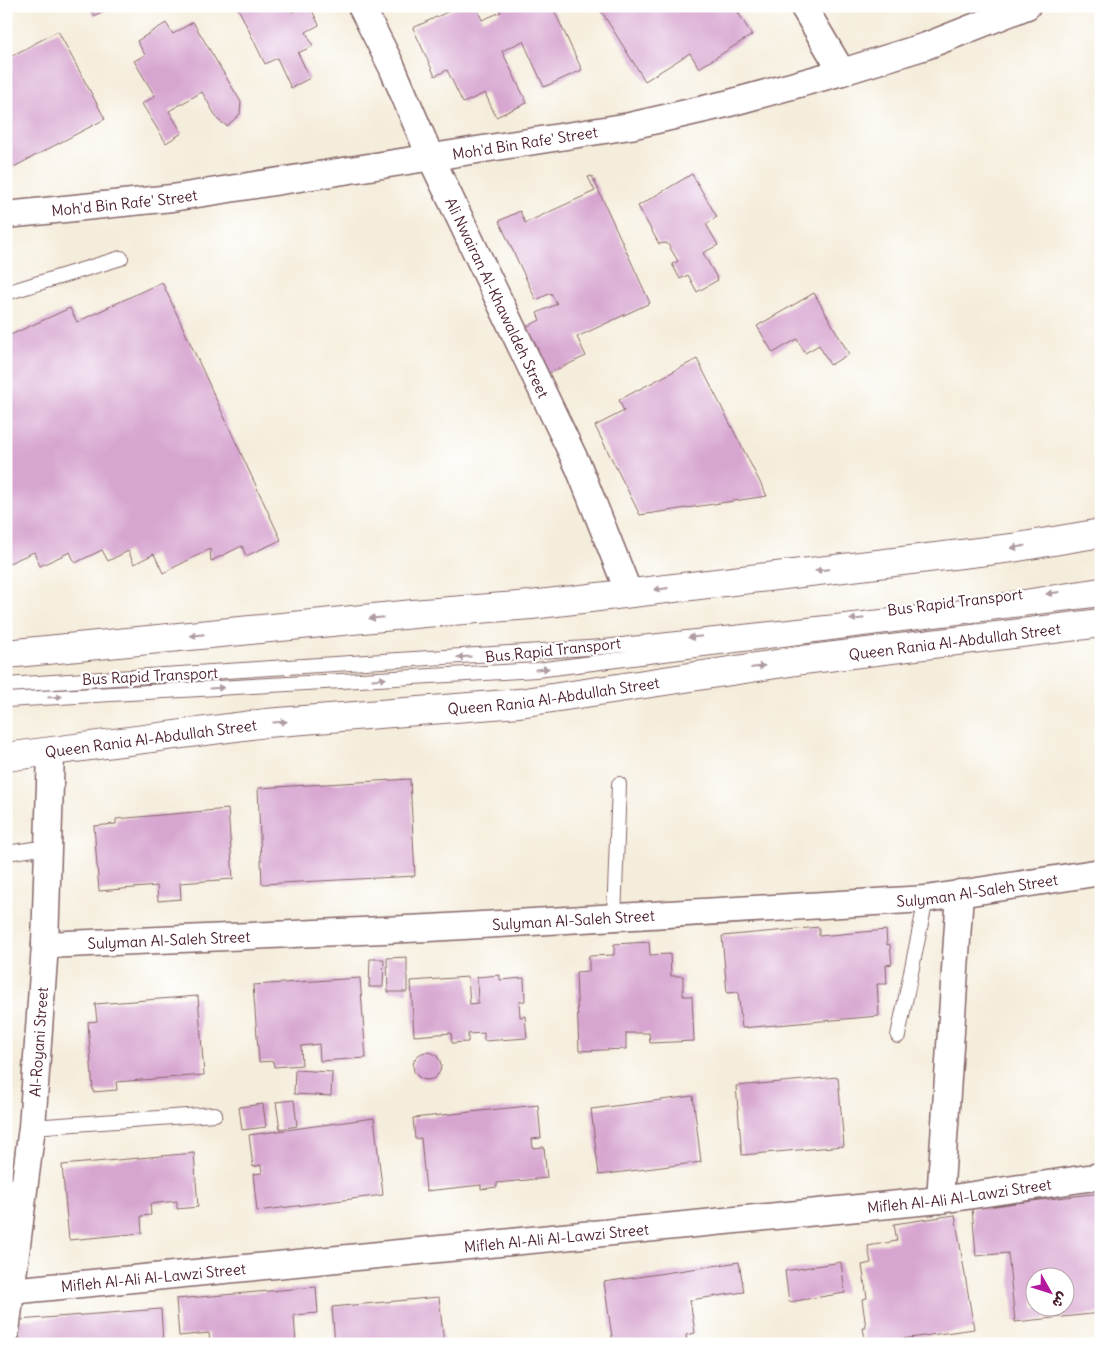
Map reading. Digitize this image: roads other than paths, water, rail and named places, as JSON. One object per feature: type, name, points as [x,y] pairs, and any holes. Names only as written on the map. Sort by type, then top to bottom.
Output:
[{"type":"main road","points":[[6,654],[414,614],[531,605],[1003,549],[1101,533]]},
{"type":"main road","name":"Queen Rania Al-Abdullah Street","points":[[6,756],[51,752],[266,723],[519,703],[803,660],[1101,623]]},
{"type":"street","name":"Ali Nwairan Al-Khawaldeh Street","points":[[362,6],[392,67],[431,158],[579,468],[629,593]]},
{"type":"street","points":[[803,6],[842,72]]},
{"type":"street","name":"Moh'd Bin Rafe' Street","points":[[6,214],[172,198],[630,126],[726,104],[842,72],[926,46],[1027,6]]},
{"type":"street","name":"Al-Royani Street","points":[[6,1331],[10,1291],[15,1186],[32,1127],[45,945],[51,752]]},
{"type":"street","name":"Sulyman Al-Saleh Street","points":[[45,945],[614,918],[926,899],[1101,872]]},
{"type":"street","points":[[940,1200],[960,893]]},
{"type":"street","name":"Mifleh Al-Ali Al-Lawzi Street","points":[[10,1291],[940,1200],[1101,1176]]},
{"type":"lane","points":[[6,293],[121,258]]},
{"type":"lane","name":"Bus Rapid Transport","points":[[6,684],[603,647],[938,611],[1101,585]]},
{"type":"lane","name":"Bus Rapid Transport","points":[[6,700],[538,670],[1101,599]]},
{"type":"lane","points":[[614,918],[619,784]]},
{"type":"lane","points":[[6,853],[48,847]]},
{"type":"lane","points":[[898,1036],[926,899]]},
{"type":"lane","points":[[32,1127],[215,1114]]}]
